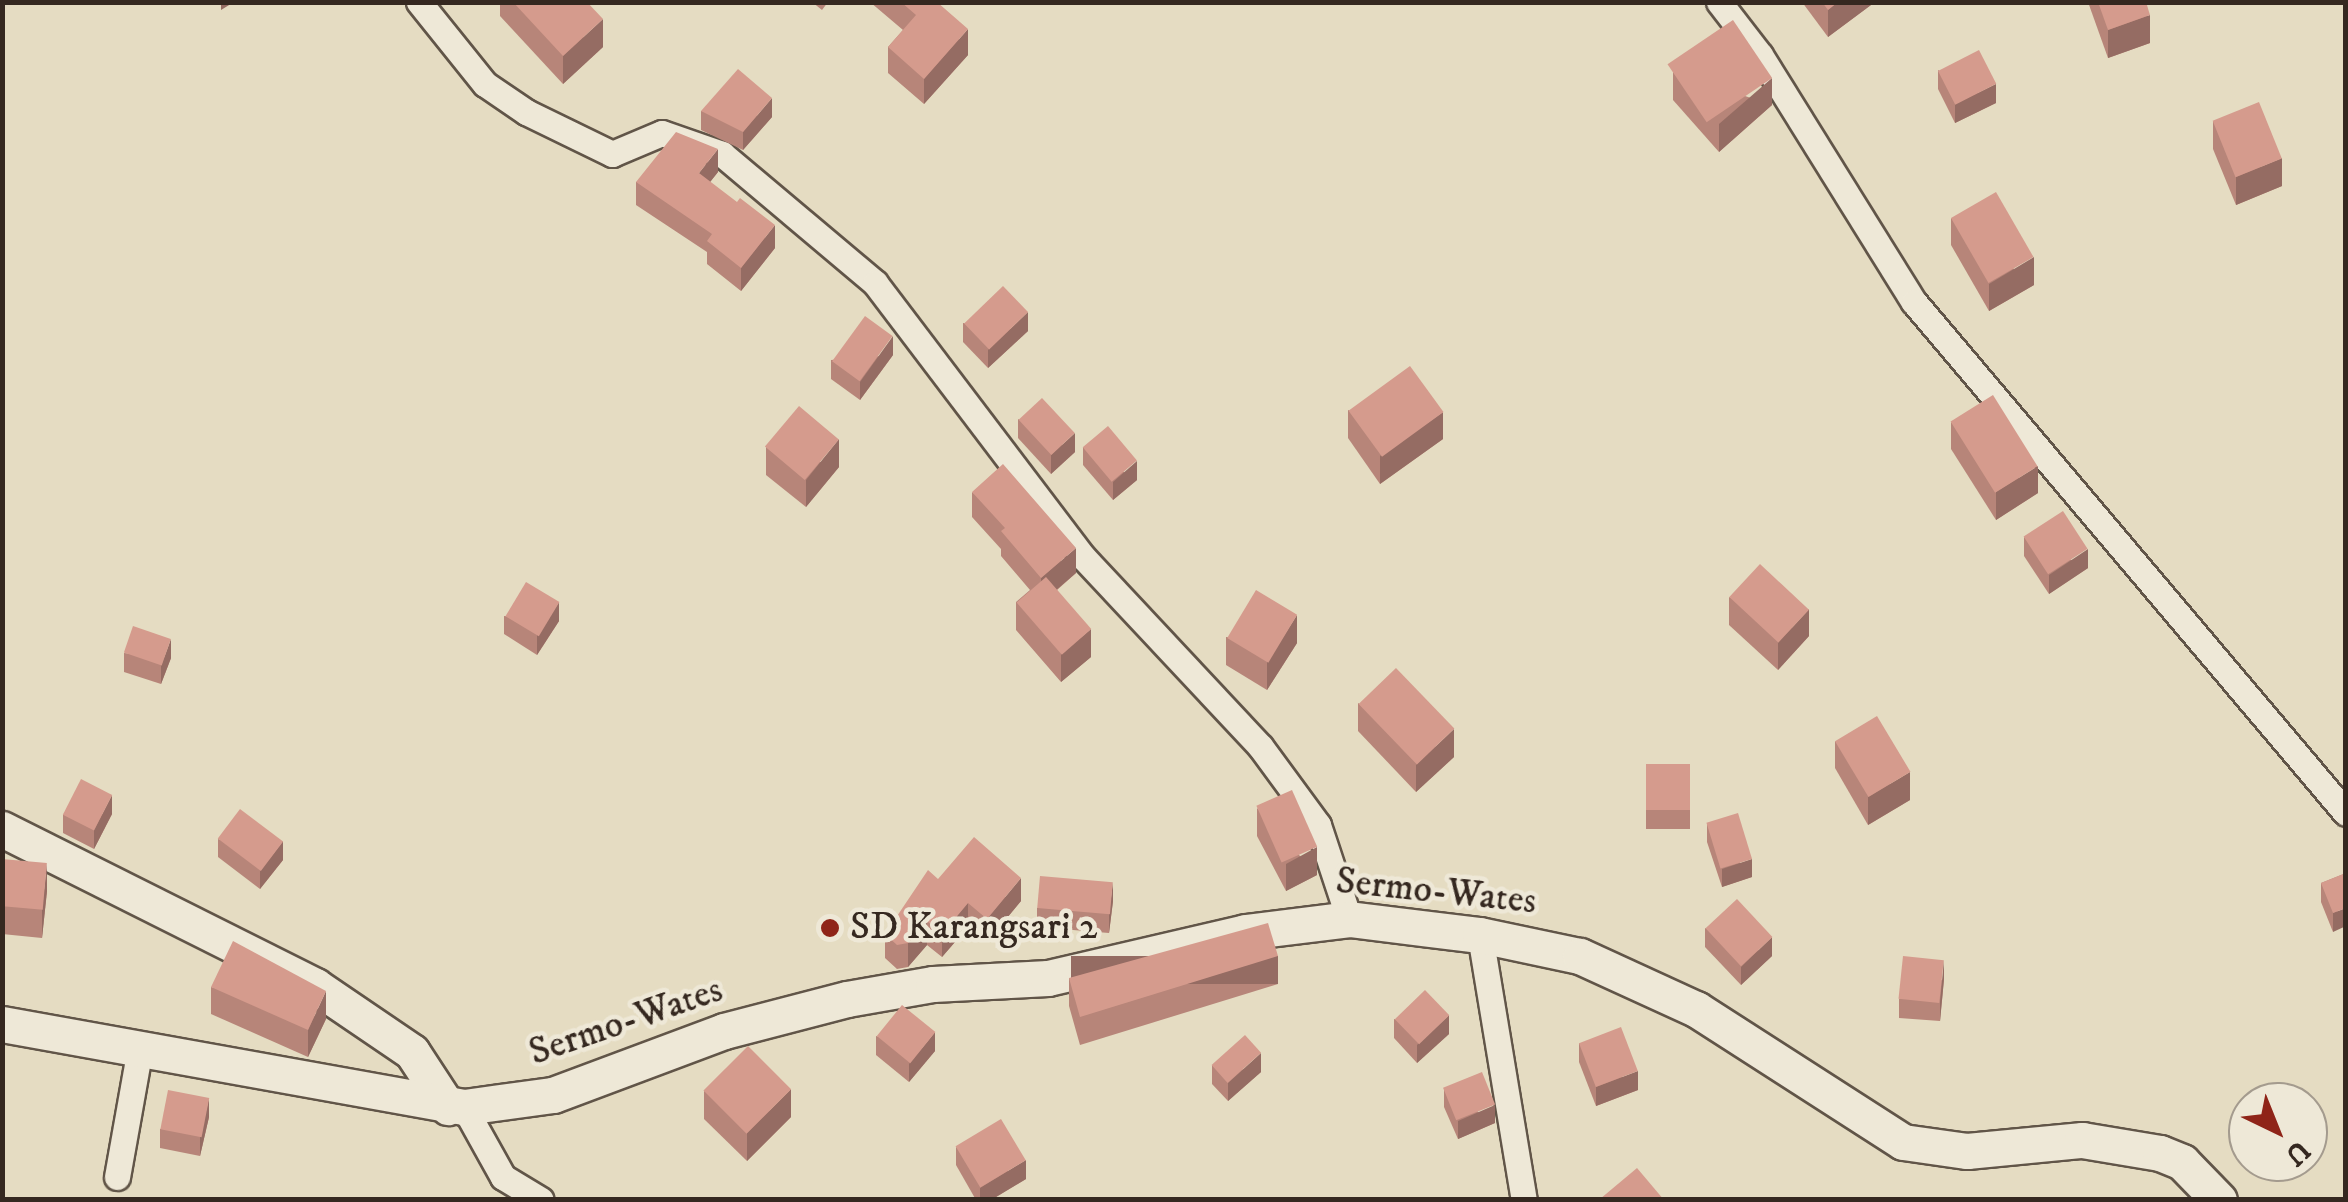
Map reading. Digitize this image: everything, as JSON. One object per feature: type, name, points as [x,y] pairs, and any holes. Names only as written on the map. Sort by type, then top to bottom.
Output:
[{"type":"main road","points":[[2,829],[315,986],[412,1052],[456,1108]]},
{"type":"main road","name":"Sermo-Wates","points":[[2,1024],[456,1108],[553,1094],[724,1031],[847,999],[933,984],[1048,978],[1245,932],[1350,920],[1480,935],[1580,956],[1696,1009],[1903,1142],[1966,1151],[2082,1140],[2160,1153],[2182,1162],[2220,1200]]},
{"type":"street","points":[[418,2],[486,84],[526,112],[612,154],[662,134],[722,154],[874,283],[1083,556],[1260,746],[1318,825],[1350,920]]},
{"type":"street","points":[[1718,2],[1760,55],[1914,302],[2346,813]]},
{"type":"street","points":[[1480,935],[1524,1200]]},
{"type":"street","points":[[117,1176],[140,1048]]},
{"type":"street","points":[[456,1108],[503,1177],[541,1200]]},
{"type":"building","points":[[513,2],[587,2],[603,19],[563,56]]},
{"type":"building","points":[[901,2],[937,2],[968,29],[924,79],[888,47],[916,15]]},
{"type":"building","points":[[1822,2],[1838,2],[1828,10]]},
{"type":"building","points":[[2098,2],[2146,2],[2150,15],[2108,30]]},
{"type":"building","points":[[1733,20],[1772,78],[1707,122],[1668,64]]},
{"type":"building","points":[[1979,50],[1996,84],[1955,105],[1938,71]]},
{"type":"building","points":[[738,69],[772,98],[743,132],[701,111]]},
{"type":"building","points":[[2259,102],[2282,159],[2235,177],[2213,121]]},
{"type":"building","points":[[676,132],[718,149],[699,173],[775,225],[741,268],[707,241],[712,234],[636,182]]},
{"type":"building","points":[[1996,192],[2034,257],[1988,283],[1951,218]]},
{"type":"building","points":[[1003,286],[1028,312],[989,349],[964,324]]},
{"type":"building","points":[[865,316],[893,336],[860,381],[832,361]]},
{"type":"building","points":[[1410,366],[1444,412],[1382,457],[1349,411]]},
{"type":"building","points":[[1993,395],[2038,466],[1995,493],[1951,421]]},
{"type":"building","points":[[1042,398],[1075,433],[1051,455],[1019,420]]},
{"type":"building","points":[[799,406],[839,439],[805,480],[765,447]]},
{"type":"building","points":[[1108,426],[1137,460],[1112,482],[1083,447]]},
{"type":"building","points":[[1003,464],[1076,548],[1041,578],[1001,531],[1005,528],[972,492]]},
{"type":"building","points":[[2063,511],[2088,549],[2048,574],[2024,537]]},
{"type":"building","points":[[1760,564],[1809,610],[1778,643],[1729,597]]},
{"type":"building","points":[[1046,577],[1091,629],[1062,655],[1017,603]]},
{"type":"building","points":[[526,582],[559,602],[539,636],[505,616]]},
{"type":"building","points":[[1256,590],[1297,615],[1268,663],[1227,638]]},
{"type":"building","points":[[133,626],[171,639],[162,665],[124,652]]},
{"type":"building","points":[[1396,668],[1454,728],[1417,765],[1359,704]]},
{"type":"building","points":[[1877,716],[1910,772],[1868,797],[1835,741]]},
{"type":"building","points":[[1646,764],[1690,764],[1690,810],[1646,810]]},
{"type":"building","points":[[81,779],[112,795],[94,831],[63,815]]},
{"type":"building","points":[[1292,790],[1317,847],[1282,863],[1256,806]]},
{"type":"building","points":[[240,809],[283,841],[261,871],[218,839]]},
{"type":"building","points":[[1738,813],[1752,859],[1720,869],[1706,823]]},
{"type":"building","points":[[974,837],[1021,878],[987,919],[968,903],[942,934],[927,921],[908,943],[897,945],[885,934],[928,870],[938,879]]},
{"type":"building","points":[[2,859],[47,863],[43,910],[2,906]]},
{"type":"building","points":[[2346,873],[2346,908],[2333,913],[2321,883]]},
{"type":"building","points":[[1040,876],[1113,882],[1110,914],[1037,908]]},
{"type":"building","points":[[1737,899],[1772,937],[1741,966],[1706,928]]},
{"type":"building","points":[[1268,923],[1278,956],[1080,1017],[1069,978]]},
{"type":"building","points":[[233,941],[326,991],[308,1030],[211,987]]},
{"type":"building","points":[[1903,956],[1944,960],[1939,1003],[1899,999]]},
{"type":"building","points":[[1425,990],[1449,1015],[1419,1044],[1395,1019]]},
{"type":"building","points":[[902,1005],[935,1032],[910,1063],[877,1036]]},
{"type":"building","points":[[1621,1027],[1638,1071],[1596,1087],[1579,1043]]},
{"type":"building","points":[[1245,1035],[1261,1053],[1228,1083],[1212,1065]]},
{"type":"building","points":[[748,1046],[791,1089],[747,1134],[703,1091]]},
{"type":"building","points":[[1482,1072],[1495,1104],[1456,1120],[1443,1088]]},
{"type":"building","points":[[168,1090],[209,1098],[202,1137],[160,1129]]},
{"type":"building","points":[[1001,1119],[1026,1160],[980,1187],[956,1146]]},
{"type":"building","points":[[1637,1168],[1664,1200],[1600,1200],[1600,1199]]},
{"type":"place","name":"SD Karangsari 2","points":[[830,928]]}]
